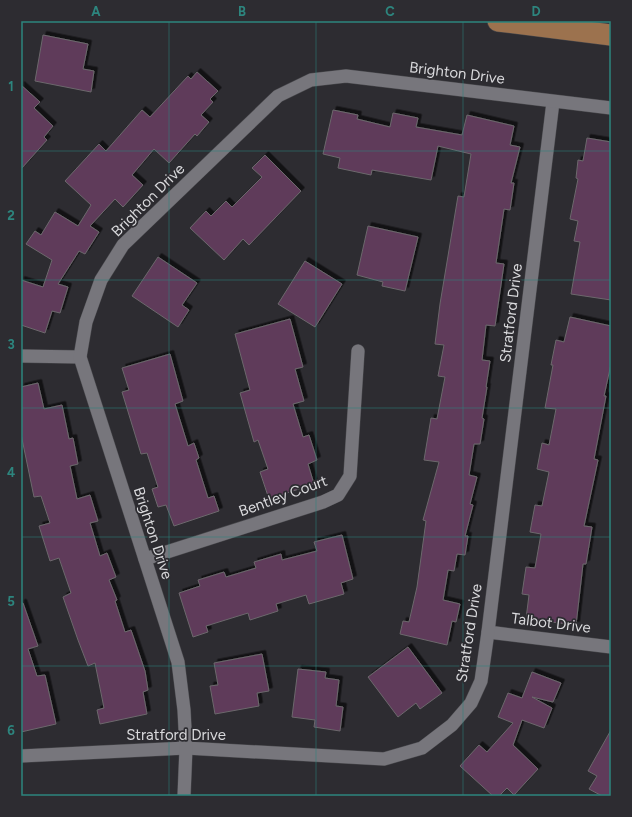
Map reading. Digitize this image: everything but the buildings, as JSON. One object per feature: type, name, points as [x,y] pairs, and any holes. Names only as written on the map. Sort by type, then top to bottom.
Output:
[{"type":"main road","points":[[498,21],[611,35]]},
{"type":"street","name":"Brighton Drive","points":[[184,796],[186,748],[184,710],[178,662],[80,357],[86,322],[101,280],[123,245],[278,96],[311,80],[346,76],[611,108]]},
{"type":"street","name":"Stratford Drive","points":[[21,756],[186,748],[384,759],[422,748],[452,725],[471,703],[481,680],[488,632],[553,102]]},
{"type":"street","name":"Bentley Court","points":[[145,559],[323,502],[338,495],[350,476],[358,351]]},
{"type":"street","points":[[21,356],[80,357]]},
{"type":"street","name":"Talbot Drive","points":[[488,632],[611,647]]}]
